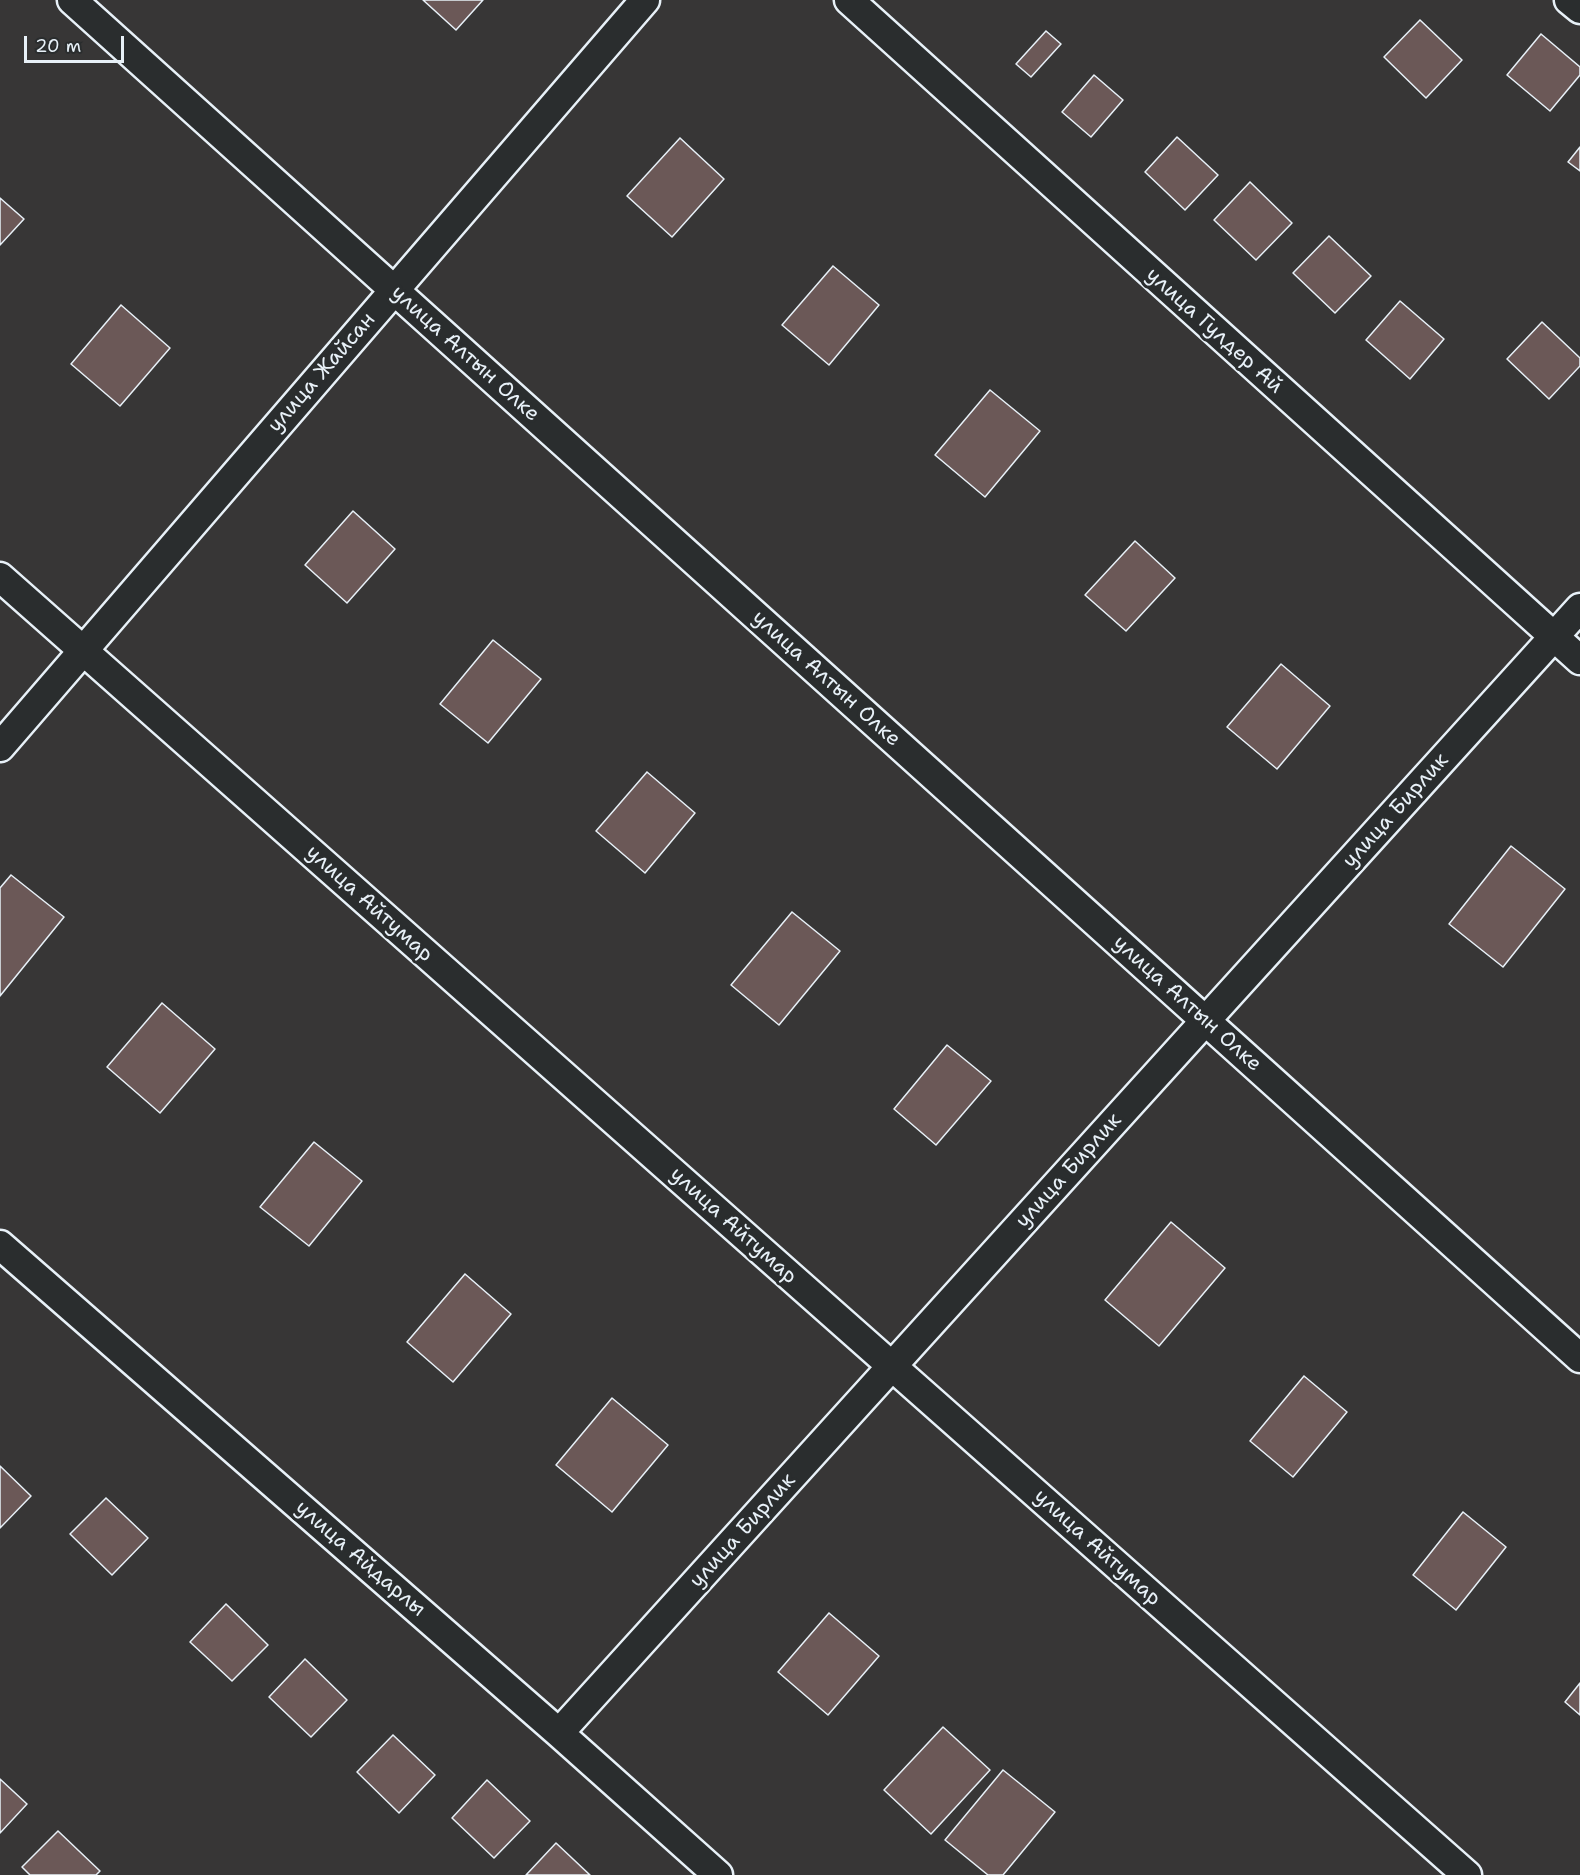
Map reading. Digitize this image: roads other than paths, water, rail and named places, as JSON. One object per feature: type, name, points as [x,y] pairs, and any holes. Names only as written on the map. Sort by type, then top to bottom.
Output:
[{"type":"street","name":"улица Алтын Олке","points":[[72,0],[1580,1358]]},
{"type":"street","name":"улица Жайсан","points":[[0,747],[645,0]]},
{"type":"street","name":"улица Гулдер Ай","points":[[849,0],[1580,660]]},
{"type":"street","points":[[1569,0],[1580,9]]},
{"type":"street","name":"улица Айтумар","points":[[0,577],[1467,1875]]},
{"type":"street","name":"улица Бирлик","points":[[559,1733],[1580,608]]},
{"type":"street","name":"улица Айдарлы","points":[[0,1245],[559,1733],[718,1875]]}]
